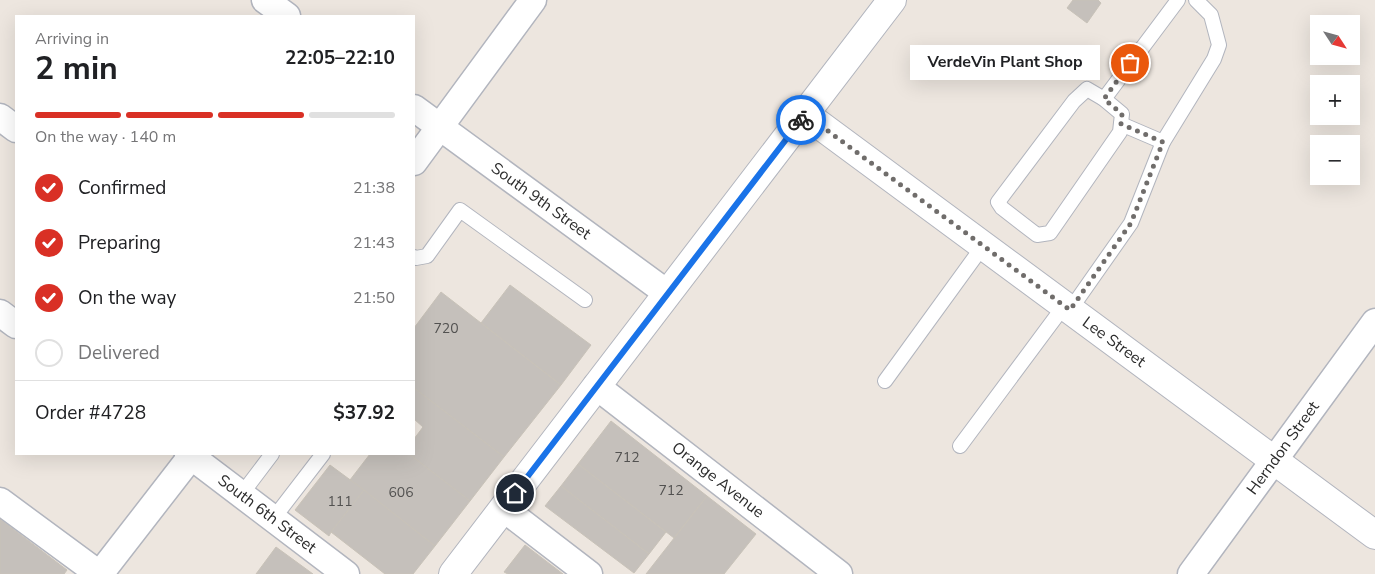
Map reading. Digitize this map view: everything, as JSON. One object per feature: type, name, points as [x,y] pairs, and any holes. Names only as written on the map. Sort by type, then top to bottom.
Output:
[{"type":"main road","points":[[453,574],[892,0]]},
{"type":"main road","name":"Lee Street","points":[[805,114],[1375,535]]},
{"type":"street","points":[[415,161],[532,0]]},
{"type":"street","name":"South 9th Street","points":[[415,109],[667,294]]},
{"type":"street","points":[[0,117],[15,128]]},
{"type":"street","points":[[0,313],[15,324]]},
{"type":"street","name":"Herndon Street","points":[[1191,574],[1375,322]]},
{"type":"street","name":"Orange Avenue","points":[[596,386],[839,574]]},
{"type":"street","points":[[0,502],[100,574],[191,455]]},
{"type":"street","name":"South 6th Street","points":[[191,455],[346,574]]},
{"type":"street","points":[[504,508],[589,574]]},
{"type":"lane","points":[[1104,99],[1178,0]]},
{"type":"lane","points":[[960,446],[1131,223],[1163,142],[1214,59],[1219,45],[1211,15],[1196,0]]},
{"type":"lane","points":[[1087,89],[1104,99],[1122,114],[1120,132],[1050,233],[1037,235],[1002,208],[998,202],[1074,101],[1087,89]]},
{"type":"lane","points":[[1121,124],[1163,142]]},
{"type":"lane","points":[[415,259],[427,256],[460,210],[585,300]]},
{"type":"lane","points":[[884,381],[983,246]]},
{"type":"lane","points":[[241,495],[271,455]]},
{"type":"lane","points":[[273,519],[322,455]]},
{"type":"building","points":[[1073,0],[1098,0],[1101,3],[1087,23],[1067,8]]},
{"type":"building","points":[[510,285],[591,345],[561,385],[481,323]]},
{"type":"building","points":[[441,292],[561,385],[504,457],[415,389],[415,327]]},
{"type":"building","points":[[415,389],[504,457],[470,501],[410,455],[415,455],[415,438],[423,427],[415,420]]},
{"type":"building","points":[[611,421],[707,496],[674,538],[578,464]]},
{"type":"building","points":[[369,455],[410,455],[470,501],[435,546],[350,480]]},
{"type":"building","points":[[578,464],[666,532],[649,554],[561,486]]},
{"type":"building","points":[[330,465],[364,490],[329,536],[295,510]]},
{"type":"building","points":[[561,486],[649,554],[634,573],[545,506]]},
{"type":"building","points":[[364,490],[435,546],[413,574],[385,574],[331,532]]},
{"type":"building","points":[[707,496],[756,534],[724,574],[646,574]]},
{"type":"building","points":[[0,519],[67,570],[64,574],[0,574]]},
{"type":"building","points":[[525,545],[563,574],[508,574],[504,572]]},
{"type":"building","points":[[276,547],[313,574],[256,574]]},
{"type":"way so far","points":[[801,120],[805,114],[1070,310],[1131,223],[1163,142],[1121,124],[1122,114],[1104,99],[1130,63]]},
{"type":"place","name":"VerdeVin Plant Shop","points":[[1130,63]]},
{"type":"route","points":[[515,493],[801,120]]}]
